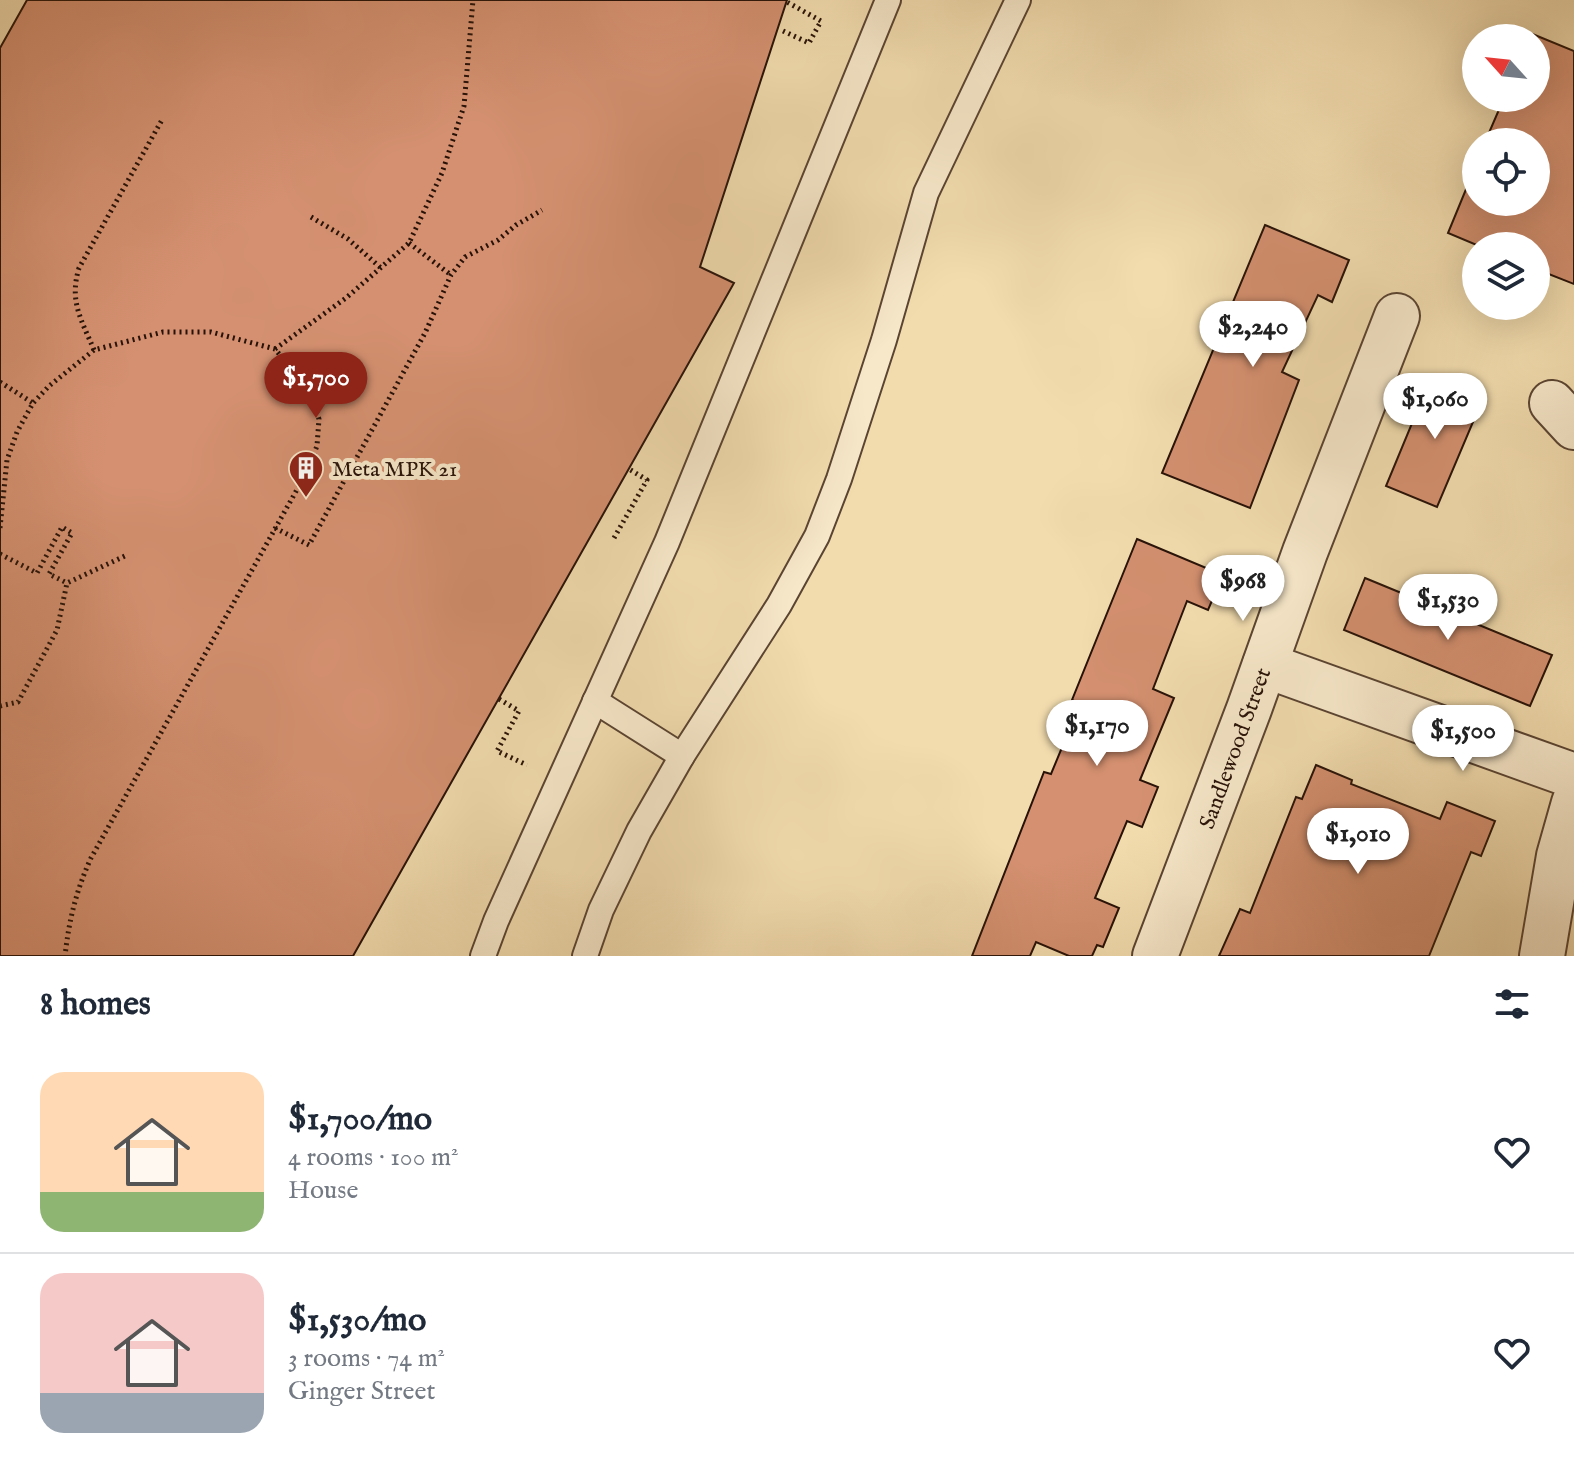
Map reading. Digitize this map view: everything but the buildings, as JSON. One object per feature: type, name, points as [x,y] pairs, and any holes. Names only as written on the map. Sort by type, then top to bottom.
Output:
[{"type":"street","name":"Sandlewood Street","points":[[1155,956],[1305,552],[1397,316]]},
{"type":"street","points":[[1265,665],[1574,776]]},
{"type":"street","points":[[1542,956],[1559,856],[1574,803]]},
{"type":"lane","points":[[483,956],[502,907],[667,542],[888,0]]},
{"type":"lane","points":[[585,956],[601,910],[639,831],[682,756],[779,605],[817,536],[884,340],[926,193],[1018,0]]},
{"type":"lane","points":[[595,701],[682,756]]},
{"type":"path","points":[[275,349],[346,298],[409,243],[442,173],[464,106],[473,0]]},
{"type":"path","points":[[783,31],[809,43],[821,21],[787,2]]},
{"type":"path","points":[[94,350],[76,307],[73,286],[79,268],[163,118]]},
{"type":"path","points":[[275,528],[309,545],[430,323],[451,275],[465,257],[498,240],[542,210]]},
{"type":"path","points":[[311,217],[348,239],[381,268]]},
{"type":"path","points":[[409,243],[451,275]]},
{"type":"path","points":[[0,528],[7,460],[17,432],[33,403],[94,350],[163,332],[211,332],[275,349],[308,388],[319,419],[317,446],[304,477],[91,858],[76,892],[68,922],[65,956]]},
{"type":"path","points":[[0,382],[33,403]]},
{"type":"path","points":[[614,538],[647,480],[629,469]]},
{"type":"path","points":[[0,554],[37,573],[62,527],[72,533],[49,574],[67,583]]},
{"type":"path","points":[[67,583],[127,555]]},
{"type":"path","points":[[0,706],[18,702],[57,630],[67,583]]},
{"type":"path","points":[[499,699],[519,711],[497,751],[527,765]]},
{"type":"place","name":"Meta MPK 21","points":[[306,499]]}]
